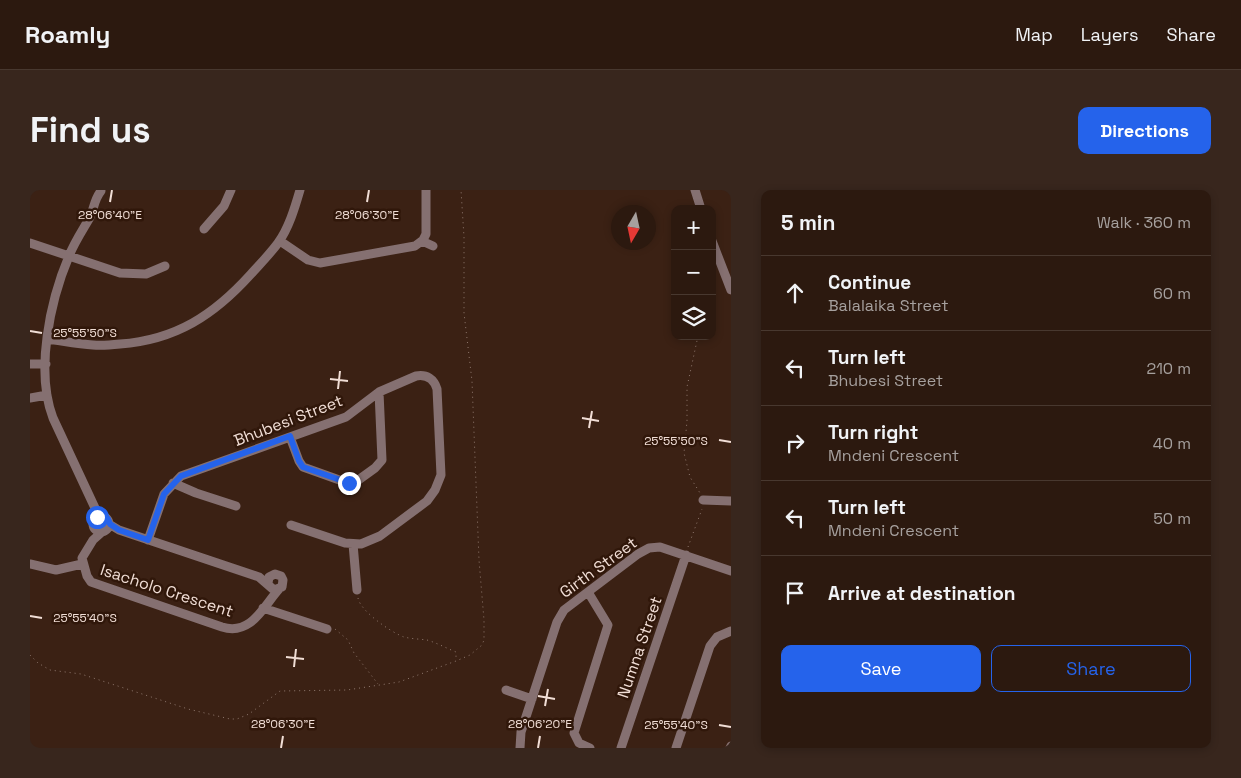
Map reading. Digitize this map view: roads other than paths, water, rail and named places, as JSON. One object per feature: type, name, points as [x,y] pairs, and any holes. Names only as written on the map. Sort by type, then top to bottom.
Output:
[{"type":"street","points":[[204,229],[224,206],[231,190]]},
{"type":"street","points":[[48,339],[93,345],[132,343],[155,339],[184,328],[207,315],[226,300],[280,241],[300,190]]},
{"type":"street","points":[[280,241],[308,260],[322,263],[411,247],[422,241],[427,231],[426,190]]},
{"type":"street","points":[[695,190],[700,205]]},
{"type":"street","points":[[98,192],[90,218],[69,255],[53,304],[46,364],[47,395],[51,412],[98,517]]},
{"type":"street","points":[[422,241],[433,246]]},
{"type":"street","points":[[30,243],[113,271],[146,274],[165,266]]},
{"type":"street","points":[[715,250],[731,290]]},
{"type":"street","points":[[30,364],[46,364]]},
{"type":"street","name":"Bhubesi Street","points":[[148,540],[162,499],[173,483],[186,473],[349,416],[379,392],[418,376],[427,376],[434,382],[438,395],[441,475],[435,490],[422,505],[380,536],[367,542],[353,544]]},
{"type":"street","points":[[290,436],[303,467],[345,482],[356,481],[376,468],[382,460],[379,392]]},
{"type":"street","points":[[30,398],[47,395]]},
{"type":"street","points":[[173,483],[196,493],[236,506]]},
{"type":"street","points":[[703,500],[731,501]]},
{"type":"street","points":[[98,517],[93,524],[104,529],[119,530],[148,540]]},
{"type":"street","points":[[98,517],[107,518],[104,529]]},
{"type":"street","points":[[291,525],[353,544],[357,590]]},
{"type":"street","name":"Isacholo Crescent","points":[[104,529],[93,540],[84,554],[82,564],[86,576],[93,584],[233,629],[249,624],[266,604],[272,584],[259,577],[148,540]]},
{"type":"street","name":"Girth Street","points":[[520,748],[520,736],[559,616],[588,592],[649,548],[660,547],[731,570]]},
{"type":"street","name":"Numna Street","points":[[621,748],[686,555]]},
{"type":"street","points":[[30,564],[56,570],[82,564]]},
{"type":"street","points":[[588,592],[608,625],[574,733],[579,743],[590,748]]},
{"type":"street","points":[[266,604],[327,629]]},
{"type":"street","points":[[676,748],[710,646],[717,637],[731,631]]},
{"type":"street","points":[[506,690],[532,699]]}]
